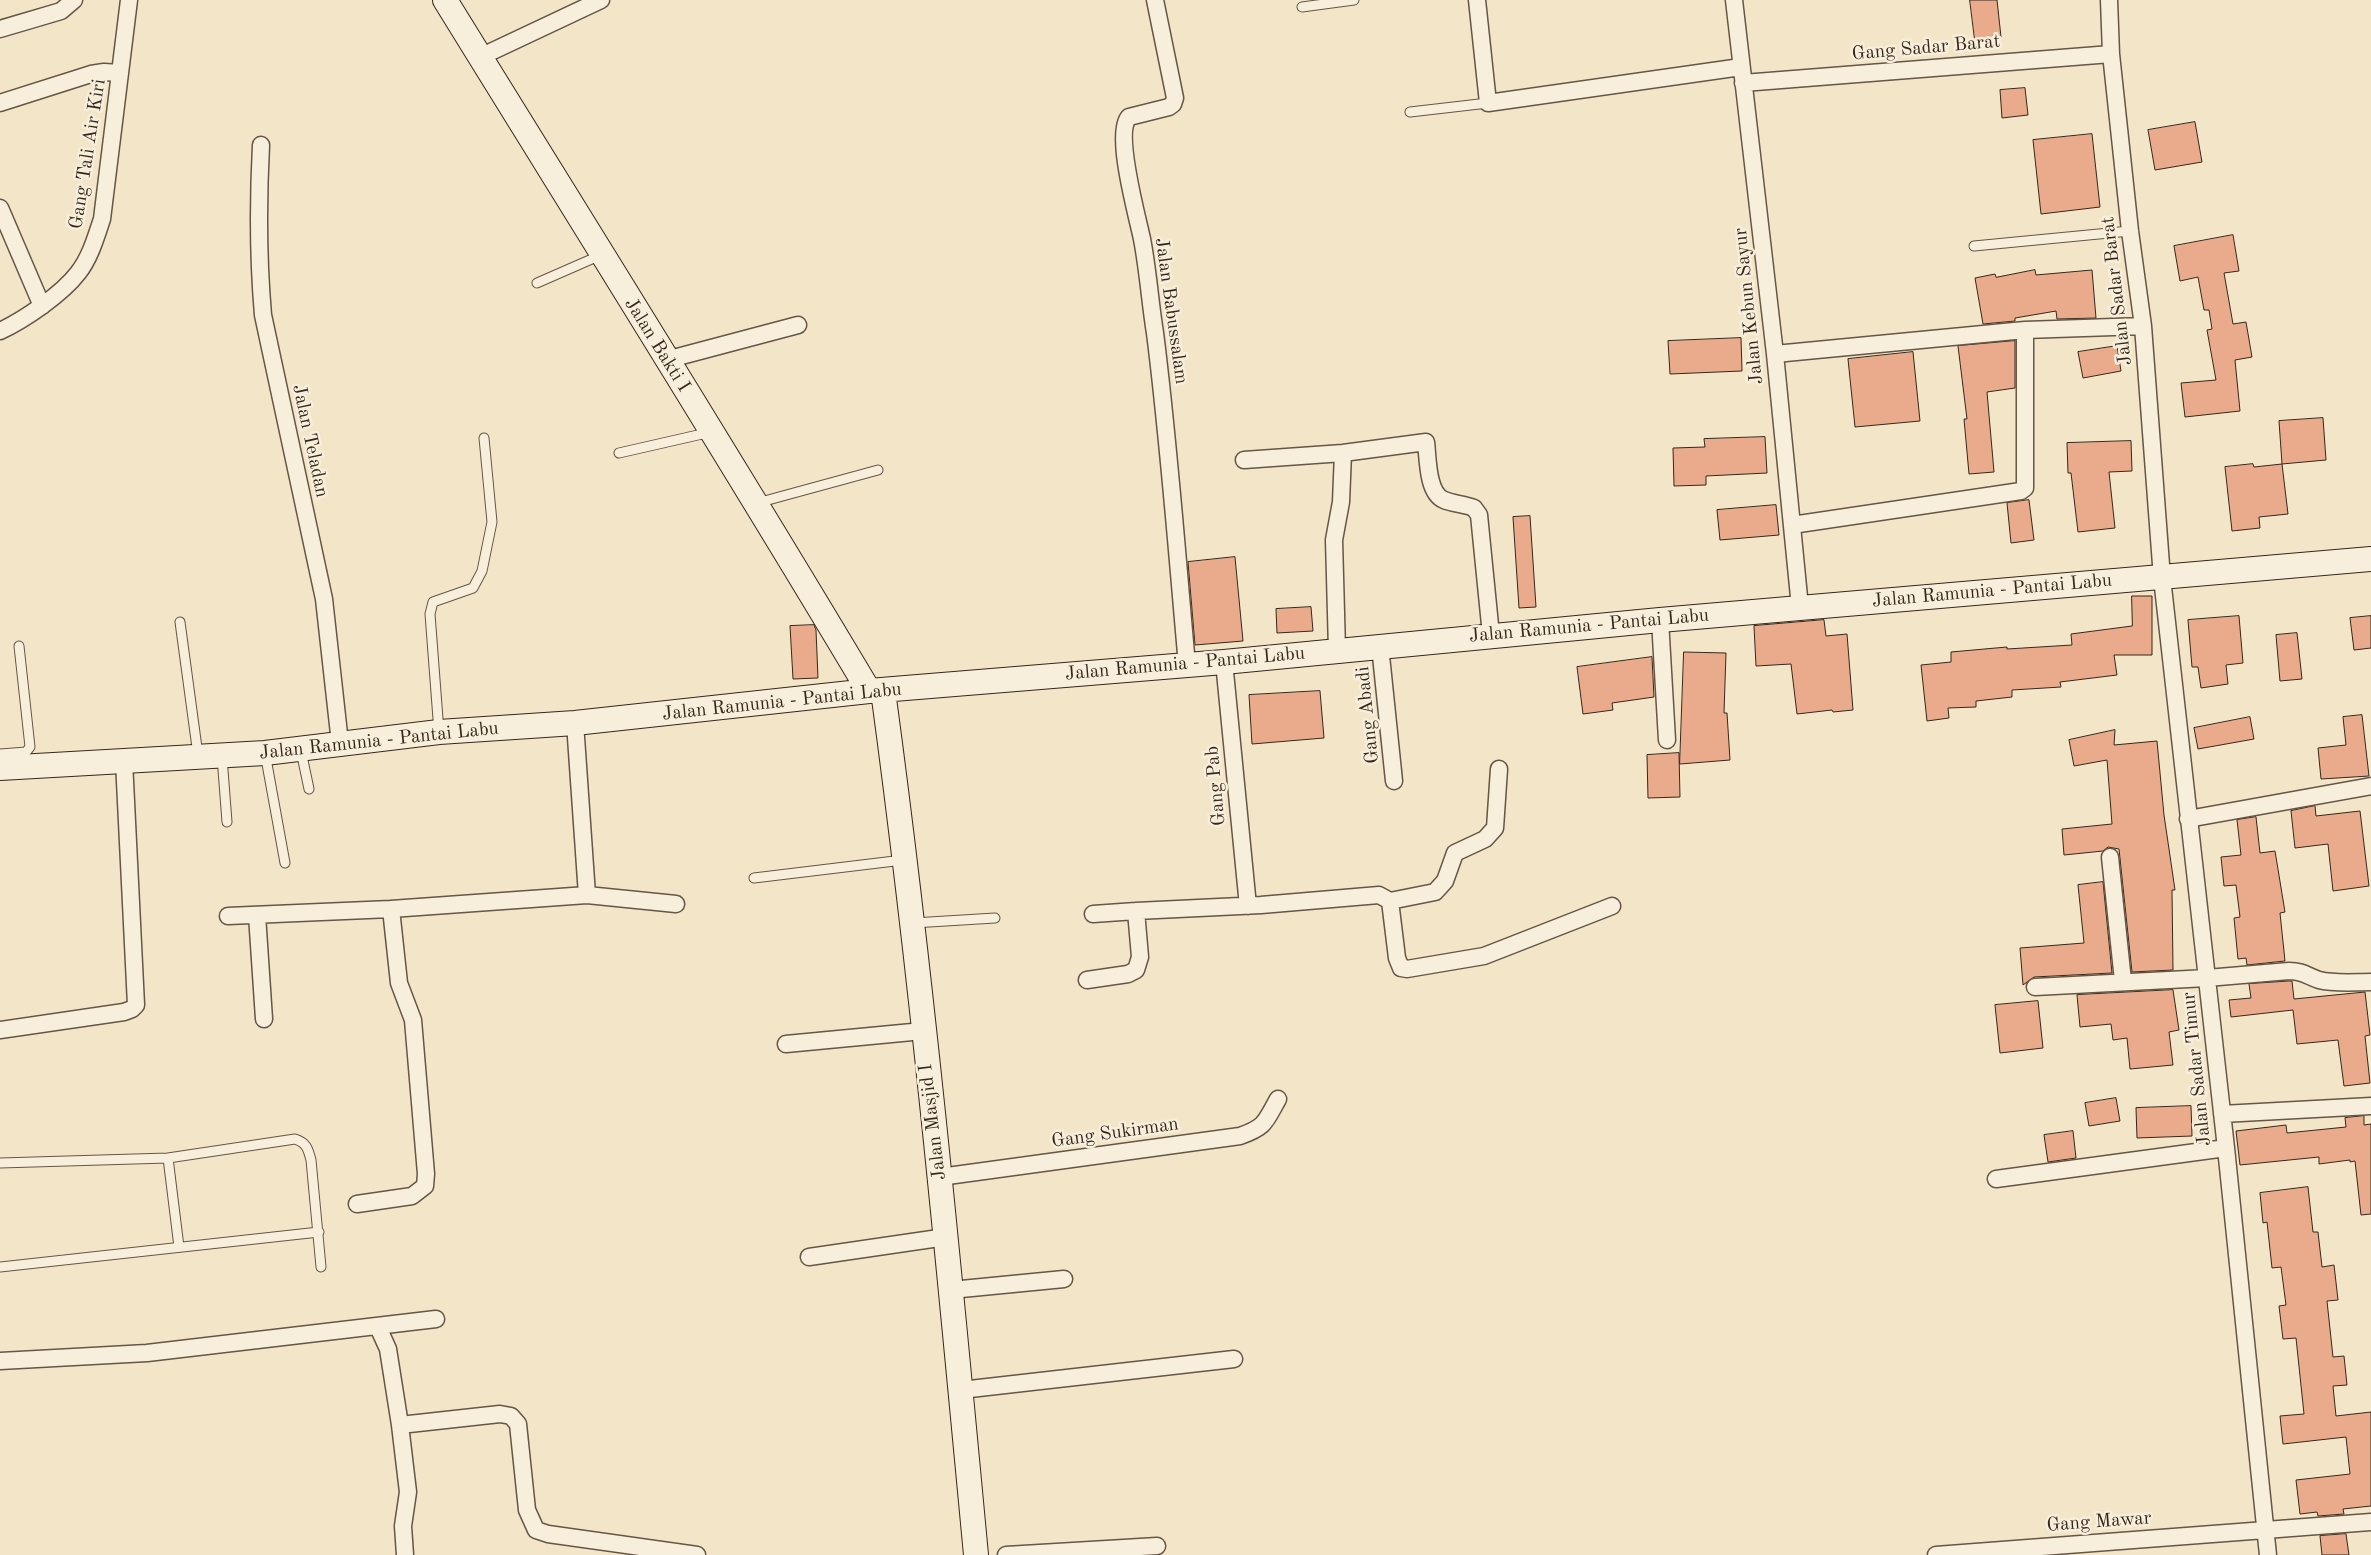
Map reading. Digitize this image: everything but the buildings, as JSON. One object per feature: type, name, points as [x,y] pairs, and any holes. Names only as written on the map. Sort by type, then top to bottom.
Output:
[{"type":"main road","name":"Jalan Bakti I","points":[[445,0],[666,360],[876,691]]},
{"type":"main road","name":"Jalan Ramunia - Pantai Labu","points":[[0,768],[265,753],[439,732],[575,723],[876,691],[1224,662],[1800,607],[2371,559]]},
{"type":"main road","name":"Jalan Masjid I","points":[[876,691],[906,860],[910,924],[952,1290],[976,1555]]},
{"type":"street","points":[[0,29],[61,11],[74,0]]},
{"type":"street","name":"Gang Tali Air Kiri","points":[[0,331],[42,306],[79,273],[94,243],[102,220],[113,72],[129,0]]},
{"type":"street","points":[[480,57],[601,0]]},
{"type":"street","name":"Jalan Babussalam","points":[[1155,0],[1175,98],[1173,104],[1169,107],[1129,117],[1125,122],[1123,132],[1142,239],[1166,421],[1187,665]]},
{"type":"street","points":[[1477,0],[1488,103]]},
{"type":"street","name":"Jalan Kebun Sayur","points":[[1734,0],[1775,354],[1800,607]]},
{"type":"street","name":"Jalan Sadar Barat","points":[[2109,0],[2111,54],[2130,231],[2143,326],[2162,578]]},
{"type":"street","name":"Gang Sadar Barat","points":[[1488,103],[1742,75],[2111,54]]},
{"type":"street","points":[[0,103],[91,74],[113,72]]},
{"type":"street","name":"Jalan Teladan","points":[[261,146],[258,208],[263,315],[324,599],[340,743]]},
{"type":"street","points":[[0,208],[42,306]]},
{"type":"street","points":[[666,360],[798,325]]},
{"type":"street","points":[[1775,354],[2025,330],[2143,326]]},
{"type":"street","points":[[1792,525],[2021,491],[2025,488],[2025,330]]},
{"type":"street","points":[[1244,460],[1344,453],[1426,442],[1432,484],[1436,494],[1442,499],[1474,508],[1479,515],[1491,635]]},
{"type":"street","points":[[1338,650],[1334,540],[1341,502],[1344,453]]},
{"type":"street","name":"Jalan Sadar Timur","points":[[2162,578],[2226,1148],[2268,1555]]},
{"type":"street","points":[[1660,620],[1667,740]]},
{"type":"street","name":"Gang Abadi","points":[[1380,646],[1394,781]]},
{"type":"street","name":"Gang Pab","points":[[1224,662],[1248,906]]},
{"type":"street","points":[[575,723],[587,895]]},
{"type":"street","points":[[0,1030],[124,1012],[136,1005],[124,762]]},
{"type":"street","points":[[1093,914],[1136,910],[1248,906],[1379,895],[1390,901],[1435,892],[1445,881],[1456,853],[1490,835],[1497,820],[1500,769]]},
{"type":"street","points":[[2188,819],[2371,786]]},
{"type":"street","points":[[2110,857],[2123,981]]},
{"type":"street","points":[[228,916],[390,909],[587,895],[676,904]]},
{"type":"street","points":[[1390,901],[1397,958],[1401,968],[1407,969],[1484,956],[1612,906]]},
{"type":"street","points":[[357,1204],[412,1196],[425,1186],[426,1174],[412,1020],[399,983],[390,909]]},
{"type":"street","points":[[1087,980],[1128,974],[1136,970],[1140,957],[1136,910]]},
{"type":"street","points":[[257,915],[264,1019]]},
{"type":"street","points":[[2035,987],[2207,978],[2289,970],[2301,971],[2318,979],[2332,982],[2371,982]]},
{"type":"street","points":[[786,1044],[923,1031]]},
{"type":"street","name":"Gang Sukirman","points":[[940,1177],[1240,1136],[1263,1126],[1278,1098]]},
{"type":"street","points":[[2222,1114],[2371,1106]]},
{"type":"street","points":[[1996,1179],[2226,1148]]},
{"type":"street","points":[[809,1256],[946,1237]]},
{"type":"street","points":[[952,1290],[1064,1279]]},
{"type":"street","points":[[0,1361],[147,1353],[436,1319]]},
{"type":"street","points":[[378,1327],[388,1349],[408,1492],[403,1526],[405,1555]]},
{"type":"street","points":[[961,1390],[1234,1360]]},
{"type":"street","points":[[400,1425],[500,1414],[511,1416],[518,1424],[527,1510],[536,1530],[548,1534],[697,1555]]},
{"type":"street","name":"Gang Mawar","points":[[1936,1555],[2371,1522]]},
{"type":"street","points":[[1006,1555],[1157,1546]]},
{"type":"lane","points":[[1302,6],[1354,0]]},
{"type":"lane","points":[[1410,112],[1488,103]]},
{"type":"lane","points":[[1974,246],[2130,231]]},
{"type":"lane","points":[[537,283],[602,255]]},
{"type":"lane","points":[[619,453],[712,432]]},
{"type":"lane","points":[[439,732],[430,614],[433,602],[473,588],[482,571],[492,522],[484,438]]},
{"type":"lane","points":[[757,503],[878,470]]},
{"type":"lane","points":[[180,622],[210,757],[227,822]]},
{"type":"lane","points":[[0,754],[26,752],[30,747],[19,646]]},
{"type":"lane","points":[[300,748],[309,789]]},
{"type":"lane","points":[[265,753],[285,863]]},
{"type":"lane","points":[[754,878],[906,860]]},
{"type":"lane","points":[[910,924],[995,918]]},
{"type":"lane","points":[[0,1164],[168,1158],[295,1139],[307,1146],[311,1160],[321,1267]]},
{"type":"lane","points":[[168,1158],[179,1247]]},
{"type":"lane","points":[[0,1267],[318,1232]]}]
